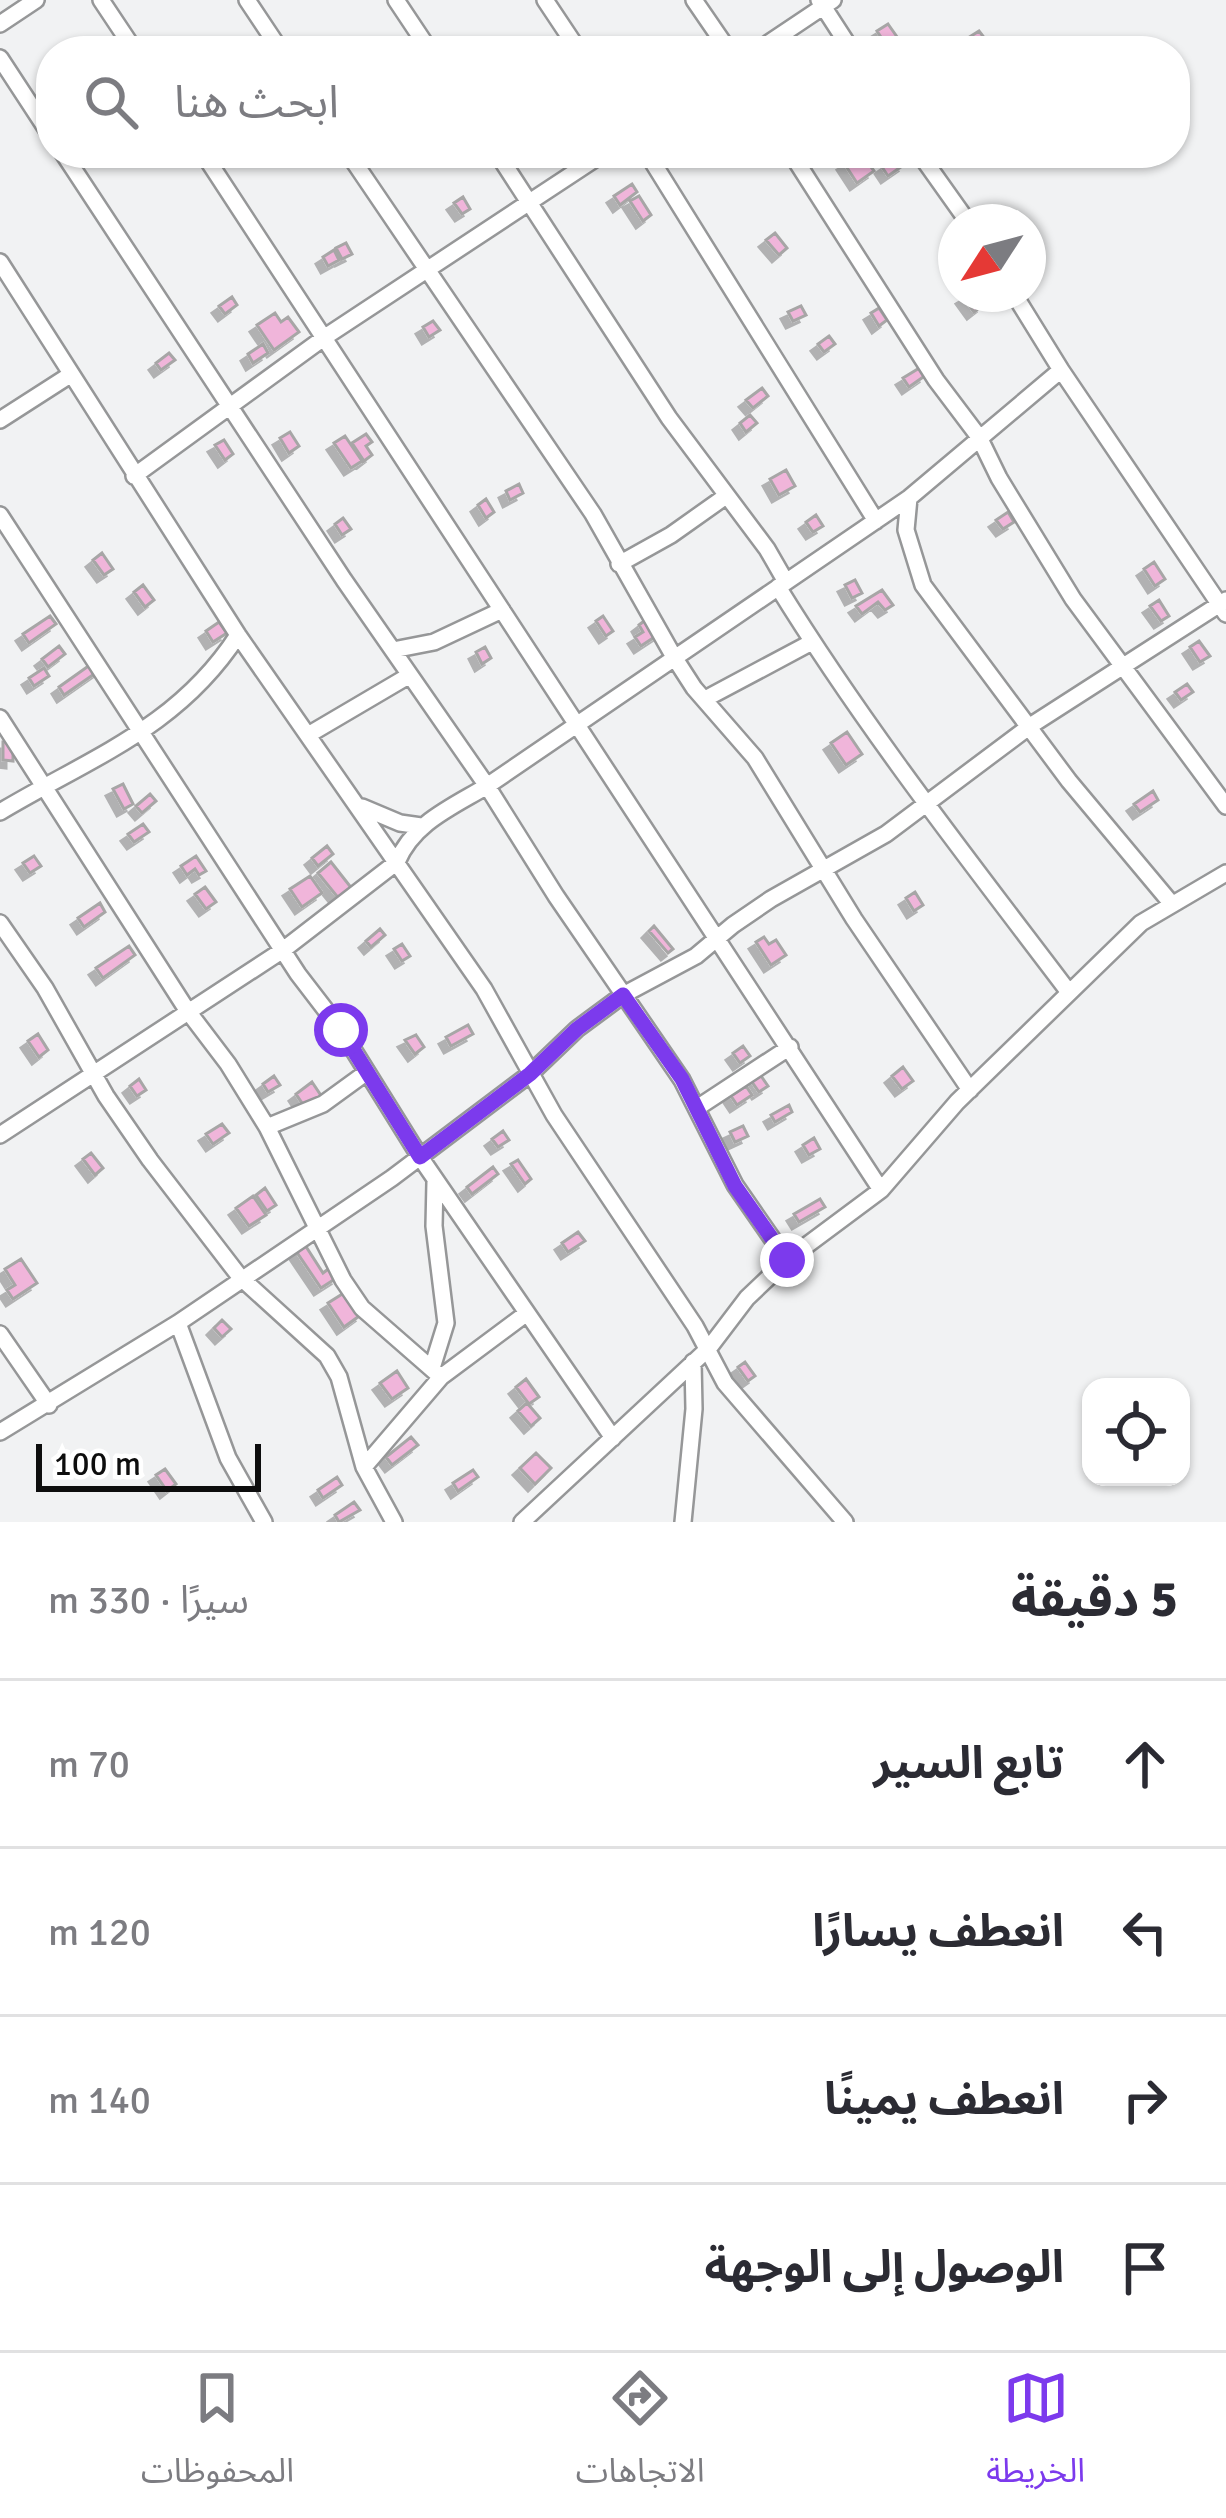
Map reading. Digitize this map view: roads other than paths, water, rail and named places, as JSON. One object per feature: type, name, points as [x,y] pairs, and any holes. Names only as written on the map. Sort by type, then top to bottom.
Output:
[{"type":"street","points":[[0,24],[36,0]]},
{"type":"street","points":[[101,0],[125,36]]},
{"type":"street","points":[[247,0],[271,36]]},
{"type":"street","points":[[397,0],[420,36]]},
{"type":"street","points":[[545,0],[569,36]]},
{"type":"street","points":[[694,0],[719,36]]},
{"type":"street","points":[[779,36],[825,2],[844,36]]},
{"type":"street","points":[[0,58],[36,113]]},
{"type":"street","points":[[72,168],[487,786],[697,1108],[735,1186],[787,1260]]},
{"type":"street","points":[[213,168],[881,1190]]},
{"type":"street","points":[[358,168],[575,487],[674,657],[755,758],[854,919],[970,1090]]},
{"type":"street","points":[[507,168],[669,418],[767,549],[812,642],[1068,991]]},
{"type":"street","points":[[134,476],[325,337],[581,168]]},
{"type":"street","points":[[656,168],[876,521]]},
{"type":"street","points":[[801,168],[935,380],[979,437],[1073,599],[1226,806]]},
{"type":"street","points":[[930,168],[955,204]]},
{"type":"street","points":[[0,262],[238,635],[484,989],[530,1074],[709,1348],[725,1383],[844,1522]]},
{"type":"street","points":[[0,1432],[178,1323],[420,1157],[530,1074],[577,1029],[623,995],[696,956],[771,899],[886,834],[1030,726],[1224,606],[1026,312]]},
{"type":"street","points":[[1,1132],[283,950],[397,862],[406,842],[421,826],[487,786],[909,498],[1061,370]]},
{"type":"street","points":[[0,420],[70,375]]},
{"type":"street","points":[[619,564],[726,496]]},
{"type":"street","points":[[909,498],[906,530],[923,585],[1111,833],[1171,902]]},
{"type":"street","points":[[0,515],[420,1157],[613,1438]]},
{"type":"street","points":[[392,650],[434,642],[502,610]]},
{"type":"street","points":[[0,812],[191,696],[215,671],[238,635]]},
{"type":"street","points":[[705,699],[812,642]]},
{"type":"street","points":[[308,735],[410,675]]},
{"type":"street","points":[[0,718],[267,1127],[362,1308],[436,1372]]},
{"type":"street","points":[[357,805],[382,817],[421,826]]},
{"type":"street","points":[[522,1522],[709,1348],[747,1298],[787,1260],[881,1190],[970,1090],[1141,923],[1226,873]]},
{"type":"street","points":[[0,923],[46,988],[150,1160],[240,1277],[326,1356],[339,1377],[364,1467],[394,1522]]},
{"type":"street","points":[[697,1108],[790,1047]]},
{"type":"street","points":[[267,1127],[323,1104],[367,1072]]},
{"type":"street","points":[[435,1179],[434,1226],[446,1323],[436,1372]]},
{"type":"street","points":[[364,1467],[436,1372],[527,1313]]},
{"type":"street","points":[[178,1323],[228,1458],[264,1522]]},
{"type":"street","points":[[0,1334],[49,1405]]},
{"type":"street","points":[[683,1522],[694,1409],[693,1362]]}]
